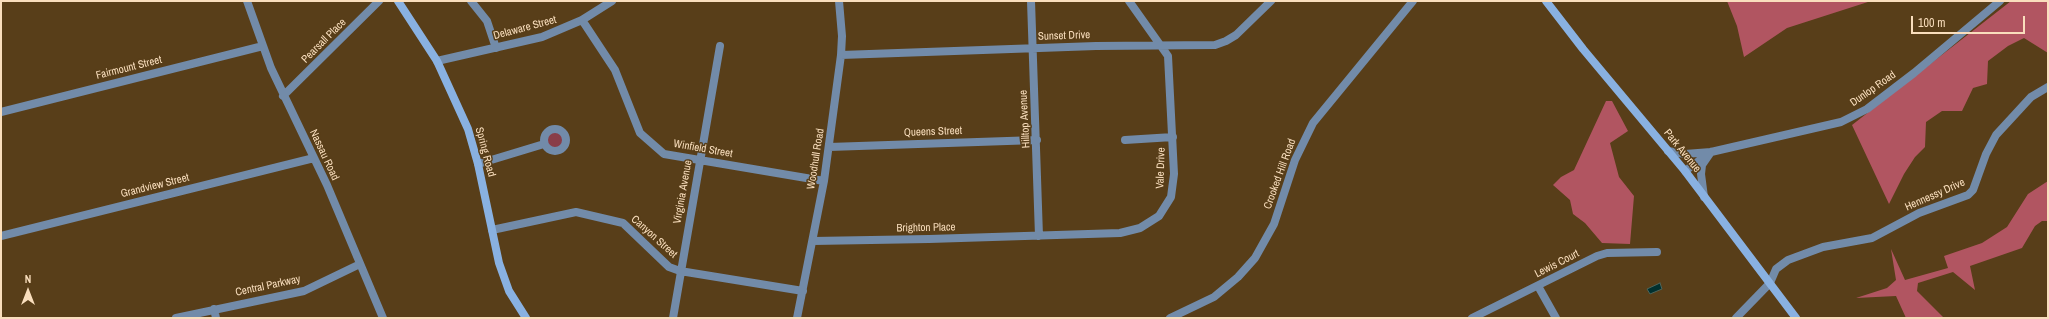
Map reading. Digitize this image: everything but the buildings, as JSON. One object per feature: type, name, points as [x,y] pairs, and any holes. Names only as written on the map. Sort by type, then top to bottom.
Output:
[{"type":"main road","name":"Spring Road","points":[[398,1],[437,61],[468,129],[478,164],[504,278],[509,291],[526,318]]},
{"type":"main road","name":"Park Avenue","points":[[1546,1],[1588,55],[1685,170],[1796,318]]},
{"type":"street","name":"Nassau Road","points":[[246,1],[283,96],[314,158],[383,318]]},
{"type":"street","name":"Pearsall Place","points":[[283,96],[289,92],[379,1]]},
{"type":"street","points":[[471,1],[487,21],[496,48]]},
{"type":"street","name":"Delaware Street","points":[[437,61],[542,37],[582,20],[612,1]]},
{"type":"street","name":"Woodhull Road","points":[[797,318],[813,241],[829,147],[841,54],[842,30],[839,1]]},
{"type":"street","name":"Hilltop Avenue","points":[[1031,1],[1037,140],[1039,236]]},
{"type":"street","name":"Vale Drive","points":[[1039,236],[1120,233],[1140,228],[1159,216],[1171,197],[1174,174],[1168,56],[1129,1]]},
{"type":"street","name":"Sunset Drive","points":[[841,54],[1032,48],[1214,45],[1226,41],[1248,25],[1271,1]]},
{"type":"street","name":"Crooked Hill Road","points":[[1170,318],[1214,297],[1238,277],[1255,258],[1274,224],[1295,160],[1313,123],[1413,1]]},
{"type":"street","name":"Dunlop Road","points":[[1668,151],[1685,154],[1711,152],[1840,122],[1860,112],[1914,73],[2000,1]]},
{"type":"street","name":"Winfield Street","points":[[582,20],[615,70],[640,133],[664,154],[824,181]]},
{"type":"street","name":"Fairmount Street","points":[[1,112],[263,46]]},
{"type":"street","name":"Virginia Avenue","points":[[672,318],[720,46]]},
{"type":"street","name":"Hennessy Drive","points":[[1736,318],[1770,283],[1776,269],[1802,254],[1823,247],[1860,242],[1872,238],[1919,213],[1968,195],[1973,190],[1986,154],[1996,135],[2032,97],[2048,87]]},
{"type":"street","points":[[1125,140],[1172,137]]},
{"type":"street","name":"Queens Street","points":[[829,147],[1037,140]]},
{"type":"street","points":[[478,164],[544,144]]},
{"type":"street","points":[[1704,197],[1701,174],[1702,165],[1711,152]]},
{"type":"street","name":"Dunlop Road","points":[[1685,170],[1711,152]]},
{"type":"street","name":"Grandview Street","points":[[1,236],[314,158]]},
{"type":"street","name":"Canyon Street","points":[[492,230],[576,212],[623,223],[669,267],[680,271],[803,291]]},
{"type":"street","name":"Brighton Place","points":[[813,241],[1039,236]]},
{"type":"street","name":"Lewis Court","points":[[1472,318],[1597,256],[1607,253],[1657,252]]},
{"type":"street","name":"Central Parkway","points":[[176,318],[304,291],[360,264]]},
{"type":"street","points":[[1538,286],[1556,318]]},
{"type":"street","points":[[214,309],[216,318]]},
{"type":"shaded area","points":[[1727,1],[1871,1],[1787,28],[1744,57],[1737,26]]},
{"type":"shaded area","points":[[2011,1],[2048,1],[2048,53],[2024,38],[2008,46],[1988,61],[1987,84],[1973,88],[1962,111],[1942,111],[1926,122],[1925,147],[1915,157],[1904,174],[1889,204],[1852,125]]},
{"type":"shaded area","points":[[1606,101],[1612,101],[1628,131],[1610,143],[1619,177],[1634,196],[1630,244],[1602,243],[1585,223],[1573,214],[1570,200],[1553,185],[1561,177],[1574,170]]},
{"type":"shaded area","points":[[555,131],[561,134],[564,140],[561,146],[555,149],[549,146],[546,140],[549,134]]},
{"type":"shaded area","points":[[2048,181],[2048,221],[2042,221],[2035,226],[2022,248],[1970,266],[1975,290],[1953,272],[1918,283],[1917,291],[1944,318],[1906,318],[1896,296],[1856,298],[1887,288],[1896,280],[1891,249],[1905,280],[1948,268],[1944,256],[1982,243],[2007,227],[2028,194]]},
{"type":"water","points":[[1660,283],[1662,289],[1650,294],[1647,289]]}]
